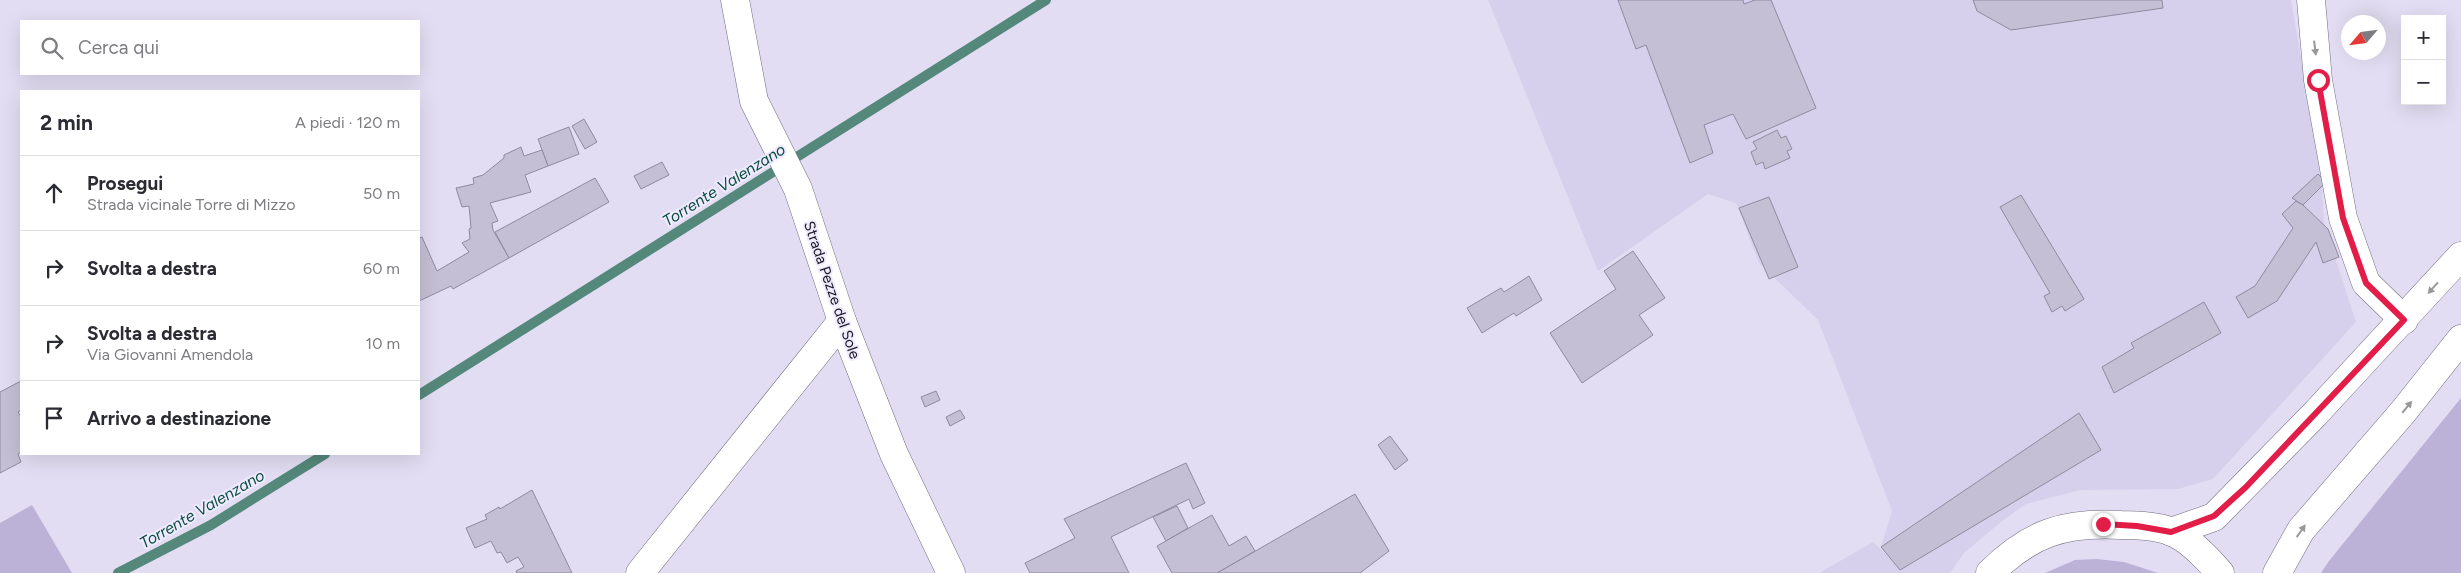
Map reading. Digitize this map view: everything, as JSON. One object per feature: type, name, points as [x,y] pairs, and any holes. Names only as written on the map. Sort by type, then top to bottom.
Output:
[{"type":"street","name":"Strada Pezze del Sole","points":[[735,0],[754,101],[795,185],[842,321],[894,454],[951,573]]},
{"type":"street","points":[[2311,0],[2318,80],[2343,218],[2366,283],[2404,320]]},
{"type":"street","points":[[2171,532],[2214,516],[2246,487],[2404,320],[2461,256]]},
{"type":"street","points":[[640,573],[842,321]]},
{"type":"street","points":[[2277,573],[2301,530],[2403,412],[2461,339]]},
{"type":"street","points":[[1990,573],[2010,553],[2039,535],[2070,526],[2137,526],[2171,532],[2206,556],[2220,573]]},
{"type":"shaded area","points":[[1488,0],[2291,0],[2322,181],[2324,223],[2356,322],[2213,479],[2178,489],[2080,490],[2026,504],[2002,521],[1964,553],[1950,573],[1819,573],[1873,542],[1894,562],[1881,547],[1892,511],[1818,320],[1759,263],[1736,203],[1708,194],[1598,271]]},
{"type":"shaded area","points":[[2461,398],[2461,573],[2321,573],[2329,561]]},
{"type":"shaded area","points":[[32,505],[72,573],[0,573],[0,523]]},
{"type":"shaded area","points":[[2097,559],[2124,562],[2158,573],[2045,573],[2075,560]]},
{"type":"building","points":[[1618,0],[1743,0],[1744,4],[1755,0],[1771,0],[1816,108],[1746,139],[1733,114],[1704,125],[1713,153],[1690,163],[1646,45],[1636,49]]},
{"type":"building","points":[[1973,0],[2162,0],[2163,8],[2011,30],[1977,11]]},
{"type":"building","points":[[584,119],[597,142],[585,149],[572,126]]},
{"type":"building","points":[[569,127],[579,154],[548,166],[538,139]]},
{"type":"building","points":[[1777,130],[1781,138],[1786,136],[1792,149],[1787,151],[1790,158],[1765,169],[1763,162],[1756,165],[1751,152],[1757,149],[1753,142]]},
{"type":"building","points":[[521,147],[524,156],[542,150],[548,166],[525,175],[531,192],[490,203],[498,221],[492,223],[493,230],[509,258],[453,289],[451,286],[420,301],[420,238],[422,237],[437,271],[469,252],[462,243],[470,239],[469,206],[462,207],[456,188],[474,184],[473,178],[483,175],[504,158],[504,155]]},
{"type":"building","points":[[662,162],[669,175],[641,189],[634,176]]},
{"type":"building","points":[[2318,174],[2326,182],[2303,205],[2292,198]]},
{"type":"building","points":[[595,178],[609,202],[509,258],[495,232]]},
{"type":"building","points":[[2021,195],[2084,299],[2065,311],[2062,306],[2052,312],[2044,296],[2050,293],[2000,207]]},
{"type":"building","points":[[1769,197],[1798,267],[1769,279],[1739,208]]},
{"type":"building","points":[[2296,201],[2303,205],[2328,229],[2339,257],[2323,263],[2316,242],[2277,301],[2248,318],[2236,297],[2255,286],[2293,228],[2282,214]]},
{"type":"building","points":[[1633,251],[1665,298],[1639,315],[1653,335],[1582,383],[1550,333],[1616,289],[1604,271]]},
{"type":"building","points":[[1529,276],[1542,300],[1516,316],[1514,313],[1482,333],[1467,308],[1501,288],[1504,292]]},
{"type":"building","points":[[2204,302],[2221,333],[2114,393],[2102,367],[2134,348],[2131,343]]},
{"type":"building","points":[[20,382],[20,411],[18,412],[20,415],[20,453],[18,454],[21,462],[0,473],[0,392]]},
{"type":"building","points":[[936,391],[940,400],[925,407],[921,397]]},
{"type":"building","points":[[960,410],[965,418],[950,426],[946,417]]},
{"type":"building","points":[[2079,413],[2101,450],[1900,570],[1881,547]]},
{"type":"building","points":[[1390,436],[1408,460],[1395,470],[1378,445]]},
{"type":"building","points":[[1186,463],[1205,503],[1193,509],[1189,499],[1111,537],[1129,573],[1030,573],[1025,563],[1075,538],[1064,519]]},
{"type":"building","points":[[532,490],[572,573],[517,573],[516,571],[524,567],[518,557],[507,563],[501,552],[497,553],[491,541],[475,548],[466,528],[487,519],[485,515],[499,507],[500,509]]},
{"type":"building","points":[[1355,494],[1389,551],[1360,573],[1217,573]]},
{"type":"building","points":[[1177,506],[1188,528],[1166,541],[1153,517]]},
{"type":"building","points":[[1212,515],[1229,546],[1246,536],[1255,551],[1217,573],[1172,573],[1157,546]]},
{"type":"waterway","name":"Torrente Valenzano","points":[[420,394],[1046,0]]},
{"type":"waterway","name":"Torrente Valenzano","points":[[118,573],[211,525],[323,455]]},
{"type":"route","points":[[2103,524],[2137,526],[2171,532],[2214,516],[2246,487],[2404,320],[2366,283],[2343,218],[2318,80]]}]
